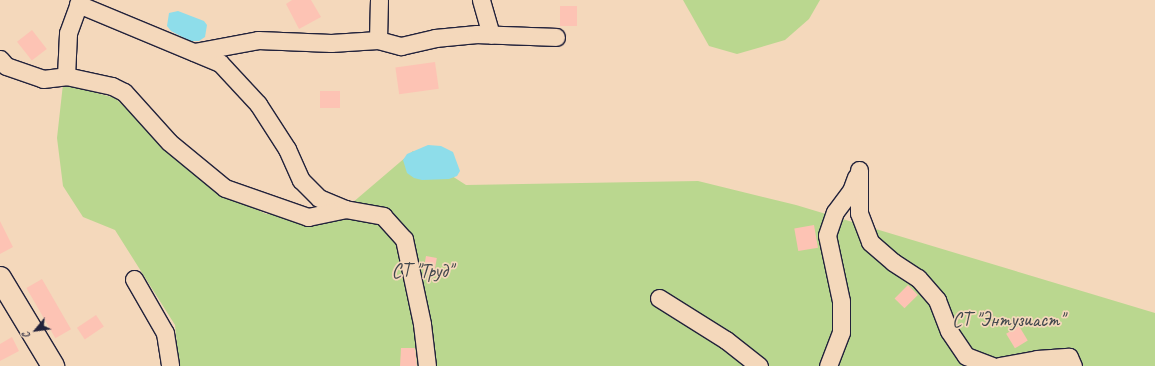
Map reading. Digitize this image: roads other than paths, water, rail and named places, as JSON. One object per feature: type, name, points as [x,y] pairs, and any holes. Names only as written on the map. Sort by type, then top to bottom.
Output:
[{"type":"street","points":[[378,40],[379,0]]},
{"type":"street","points":[[481,0],[491,35]]},
{"type":"street","points":[[66,76],[68,33],[79,2],[220,63],[258,104],[287,149],[301,180],[318,198],[346,209],[384,216],[404,240],[422,324],[427,366]]},
{"type":"street","points":[[194,52],[258,40],[324,43],[378,40],[401,46],[435,38],[491,35],[556,37]]},
{"type":"street","points":[[0,59],[6,66],[43,79],[66,76],[112,86],[124,92],[169,142],[225,188],[308,217],[346,209]]},
{"type":"street","points":[[828,366],[841,332],[841,301],[827,235],[835,212],[851,191],[859,170],[859,213],[870,242],[893,262],[918,278],[937,300],[949,331],[966,356],[992,366]]},
{"type":"street","points":[[0,278],[53,366]]},
{"type":"street","points":[[134,279],[165,333],[170,366]]},
{"type":"street","points":[[659,298],[726,340],[759,366]]},
{"type":"street","points":[[999,366],[1037,359],[1068,357],[1073,366]]},
{"type":"water","points":[[178,11],[204,21],[207,25],[205,37],[199,41],[190,41],[171,31],[167,26],[169,13]]},
{"type":"water","points":[[428,145],[441,146],[453,152],[460,171],[457,176],[449,179],[422,180],[414,178],[407,173],[403,160],[407,154]]},
{"type":"park label","name":"СТ \"Труд\"","points":[[422,270]]},
{"type":"park label","name":"СТ \"Энтузиаст\"","points":[[1008,319]]}]
